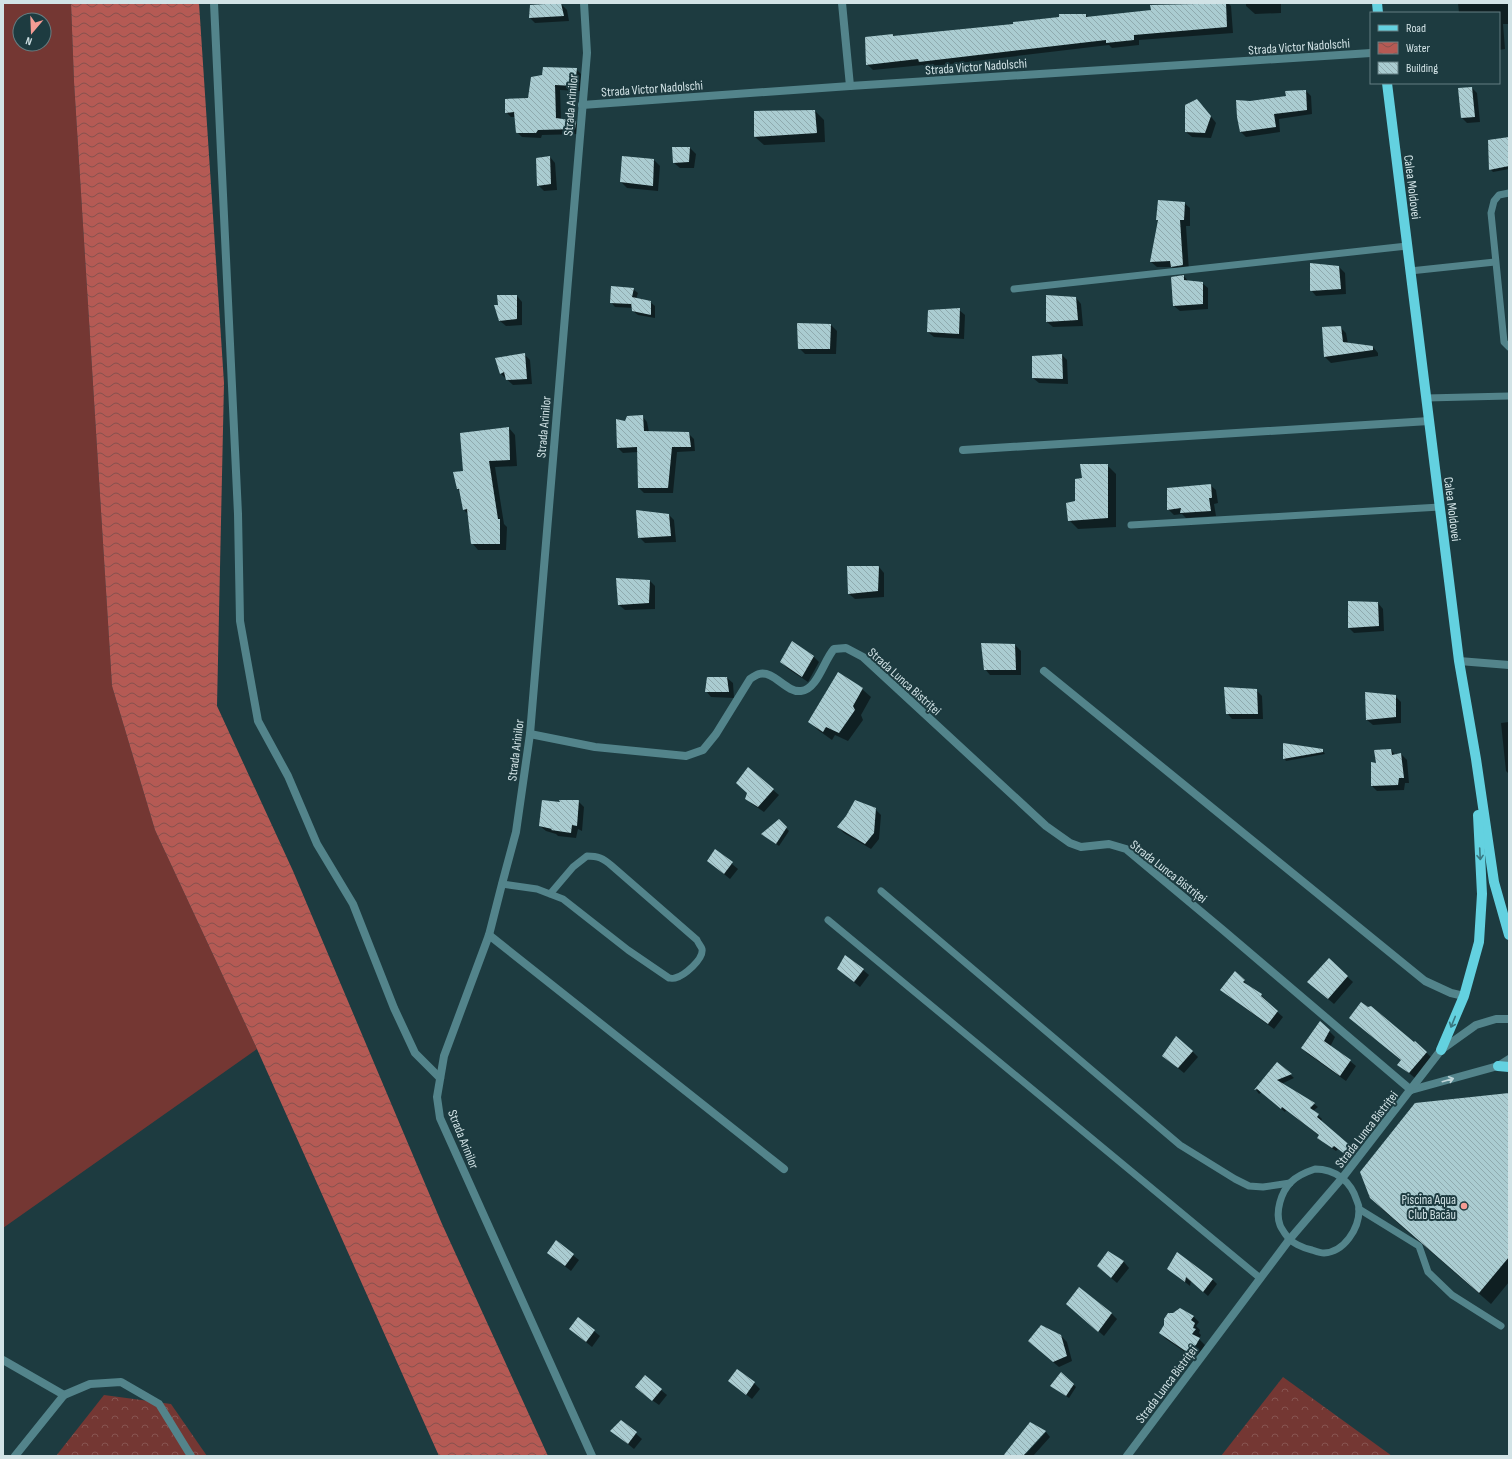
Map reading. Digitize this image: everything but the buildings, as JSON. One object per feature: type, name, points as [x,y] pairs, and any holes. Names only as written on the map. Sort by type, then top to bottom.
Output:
[{"type":"main road","name":"Calea Moldovei","points":[[1387,84],[1459,661],[1476,759],[1494,882],[1509,935]]},
{"type":"main road","points":[[1442,1050],[1464,996],[1479,942],[1482,894],[1476,759]]},
{"type":"main road","points":[[1498,1066],[1509,1067]]},
{"type":"street","points":[[214,3],[238,506],[240,621],[258,722],[288,776],[317,844],[353,904],[394,1008],[415,1053],[440,1078]]},
{"type":"street","name":"Strada Arinilor","points":[[584,3],[587,53],[530,734],[516,832],[489,935],[444,1056],[436,1098],[440,1118],[592,1456]]},
{"type":"street","points":[[842,3],[850,86]]},
{"type":"street","name":"Strada Victor Nadolschi","points":[[582,105],[850,86],[1370,53]]},
{"type":"street","points":[[964,450],[1429,421]]},
{"type":"street","name":"Strada Lunca Bistriței","points":[[530,734],[595,747],[686,756],[703,750],[716,734],[750,678],[759,674],[769,675],[798,692],[806,691],[814,684],[829,654],[834,649],[846,648],[863,657],[1046,826],[1075,845],[1109,844],[1126,849],[1411,1090],[1343,1177],[1289,1240],[1127,1456]]},
{"type":"street","points":[[1459,661],[1509,665]]},
{"type":"street","points":[[1044,671],[1425,981],[1451,993],[1464,996]]},
{"type":"street","points":[[489,935],[784,1169]]},
{"type":"street","points":[[1411,1090],[1442,1050],[1476,1025],[1496,1019],[1509,1019]]},
{"type":"street","points":[[1411,1090],[1498,1066],[1509,1059]]},
{"type":"street","points":[[3,1360],[64,1395]]},
{"type":"street","points":[[15,1456],[64,1395],[90,1384],[120,1382],[159,1404],[191,1456]]},
{"type":"lane","points":[[1509,193],[1499,195],[1494,201],[1491,213],[1504,342],[1509,347]]},
{"type":"lane","points":[[1014,289],[1407,246]]},
{"type":"lane","points":[[1410,271],[1495,262]]},
{"type":"lane","points":[[1426,398],[1509,396]]},
{"type":"lane","points":[[1131,525],[1440,507]]},
{"type":"lane","points":[[502,884],[537,889],[550,894],[563,899],[628,950],[669,978],[675,979],[685,974],[702,954],[702,948],[697,940],[604,859],[597,856],[586,856],[550,894]]},
{"type":"lane","points":[[880,891],[1180,1145],[1249,1186],[1263,1187],[1290,1183]]},
{"type":"lane","points":[[828,920],[1260,1278]]},
{"type":"lane","points":[[1314,1169],[1325,1169],[1343,1177],[1354,1191],[1359,1209],[1355,1228],[1348,1241],[1337,1250],[1323,1253],[1306,1249],[1289,1240],[1280,1224],[1278,1213],[1280,1200],[1290,1183],[1305,1172],[1314,1169]]},
{"type":"lane","points":[[1359,1209],[1419,1246],[1428,1272],[1452,1295],[1501,1326]]},
{"type":"green space","points":[[3,3],[71,3],[74,82],[112,686],[155,830],[257,1049],[3,1228]]},
{"type":"green space","points":[[1283,1377],[1392,1456],[1221,1456]]},
{"type":"green space","points":[[104,1395],[171,1404],[207,1456],[56,1456]]},
{"type":"water","points":[[71,3],[199,3],[224,383],[217,706],[293,871],[442,1224],[548,1456],[439,1456],[257,1049],[155,830],[112,686],[74,82]]},
{"type":"place","name":"Piscina Aqua Club Bacău","points":[[1464,1206]]}]
